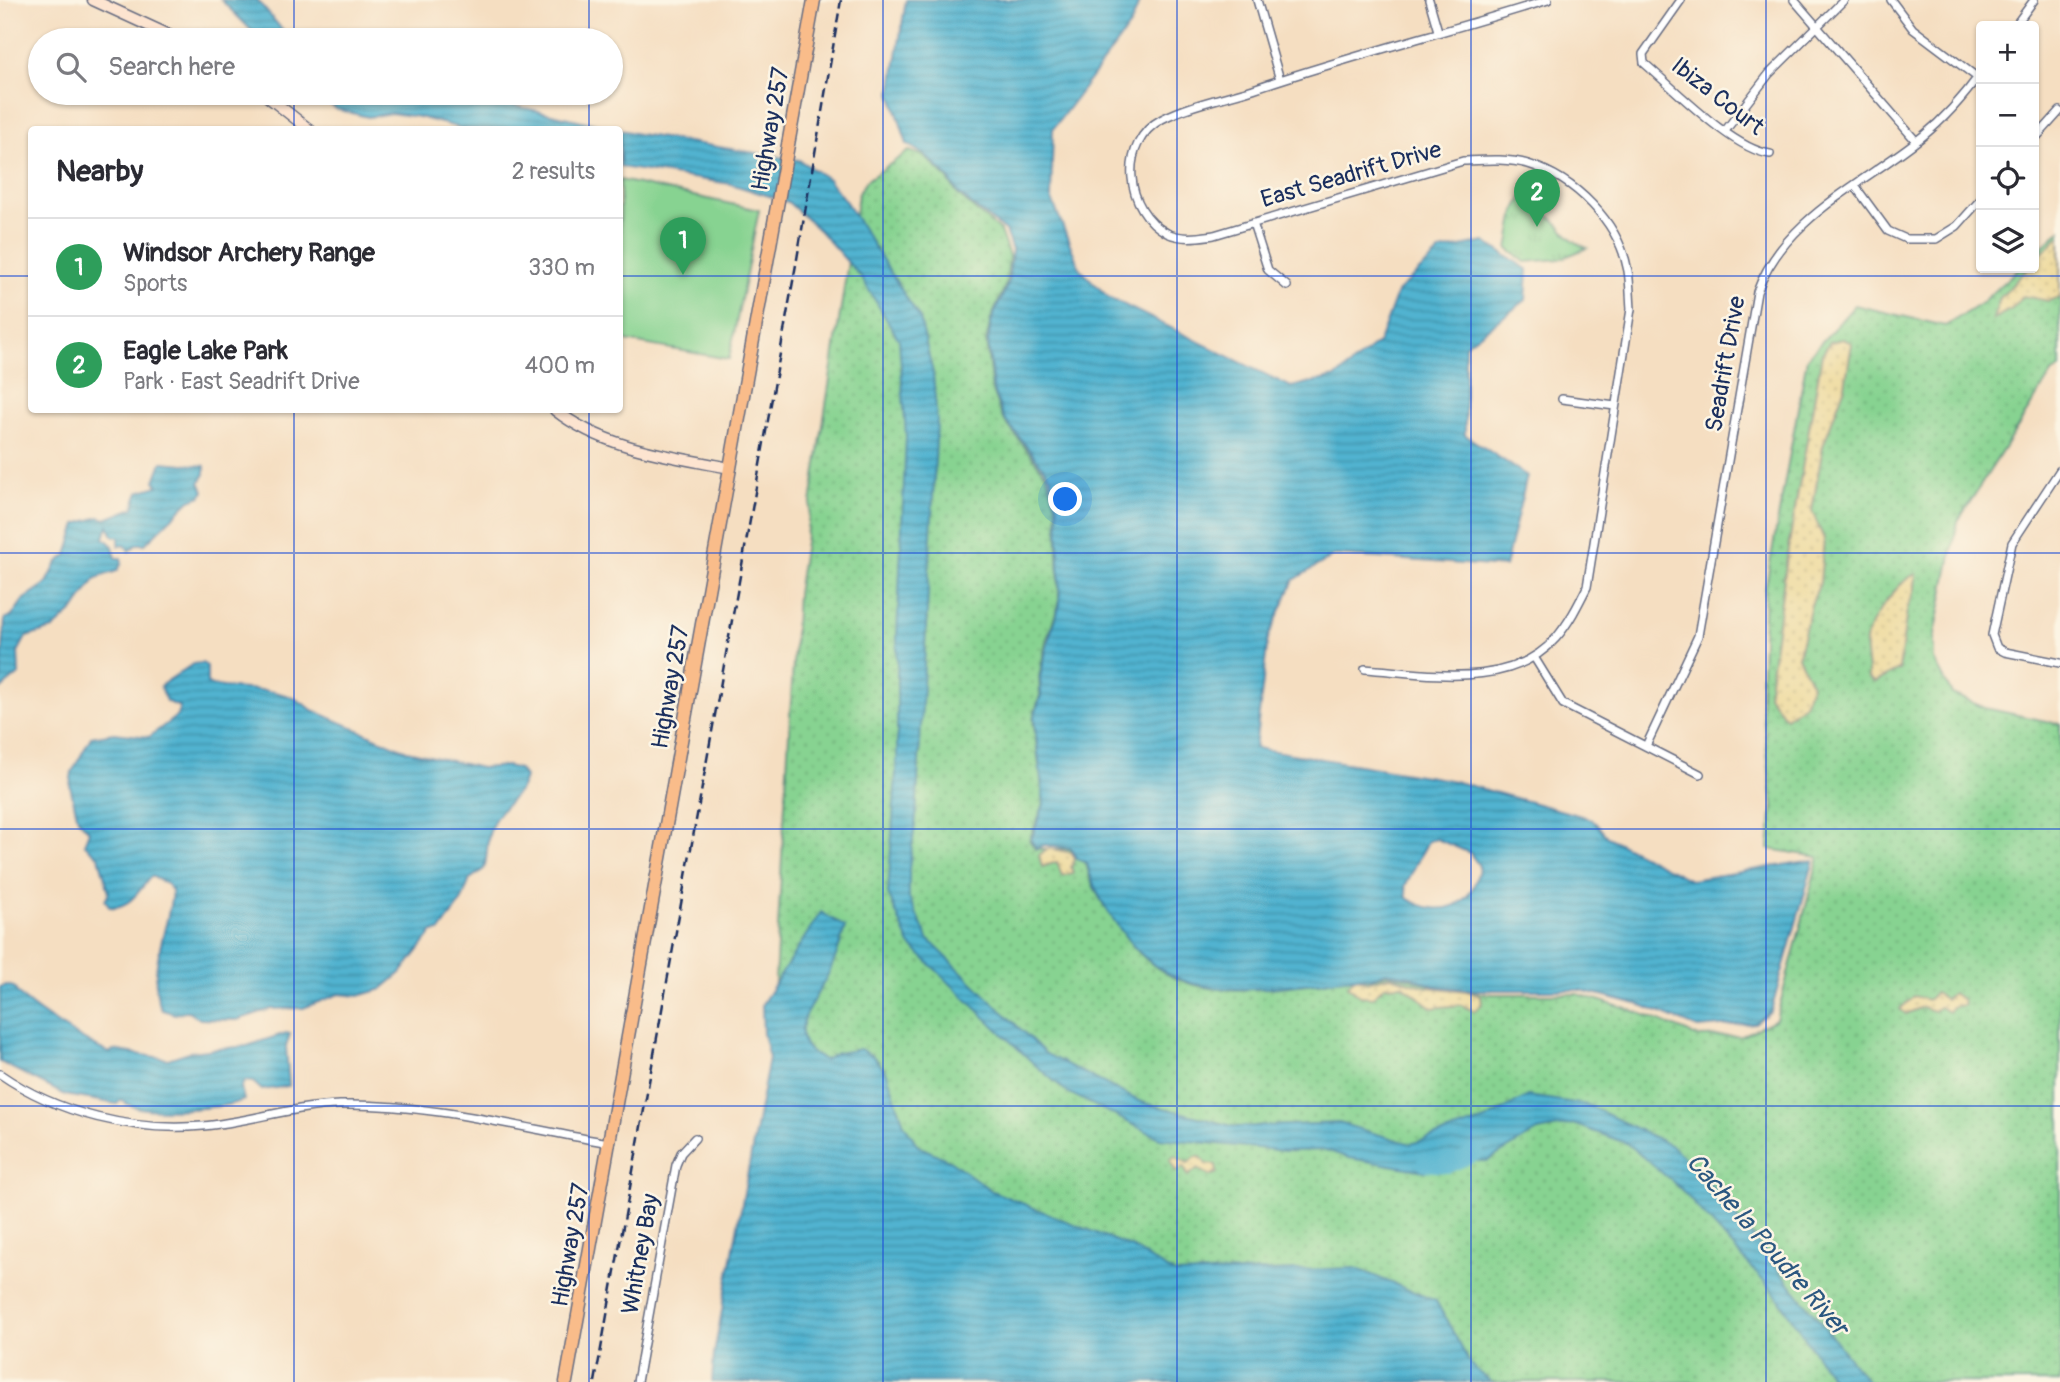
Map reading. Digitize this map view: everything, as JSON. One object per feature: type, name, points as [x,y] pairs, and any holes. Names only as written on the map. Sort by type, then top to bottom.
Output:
[{"type":"main road","name":"Highway 257","points":[[566,1382],[814,0]]},
{"type":"street","points":[[93,0],[154,28]]},
{"type":"street","points":[[1257,0],[1280,80]]},
{"type":"street","points":[[1429,0],[1438,31]]},
{"type":"street","name":"East Seadrift Drive","points":[[1534,657],[1555,640],[1587,587],[1631,309],[1628,269],[1604,218],[1557,176],[1528,164],[1499,159],[1463,161],[1253,223],[1190,238],[1168,233],[1150,219],[1135,200],[1131,180],[1133,158],[1145,133],[1161,119],[1438,31],[1548,0]]},
{"type":"street","name":"Ibiza Court","points":[[1681,0],[1643,54],[1644,63],[1725,131],[1757,152],[1770,153]]},
{"type":"street","points":[[1794,0],[1916,141]]},
{"type":"street","points":[[1725,131],[1769,74],[1844,0]]},
{"type":"street","points":[[1891,0],[1913,29],[1976,73]]},
{"type":"street","points":[[2019,21],[2034,0]]},
{"type":"street","name":"Seadrift Drive","points":[[1646,746],[1698,636],[1755,303],[1764,271],[1798,228],[1916,141],[1976,80]]},
{"type":"street","points":[[278,105],[305,126]]},
{"type":"street","points":[[2039,134],[2060,111]]},
{"type":"street","points":[[1855,186],[1888,232],[1906,239],[1936,239],[1957,226],[1976,205]]},
{"type":"street","points":[[1253,223],[1268,270],[1287,286]]},
{"type":"street","points":[[1562,399],[1615,406]]},
{"type":"street","points":[[560,413],[586,430],[618,444],[730,468]]},
{"type":"street","points":[[2060,470],[2012,542],[1992,635],[1997,648],[2005,652],[2060,663]]},
{"type":"street","points":[[1365,668],[1464,675],[1500,671],[1534,657],[1563,704],[1700,774]]},
{"type":"street","points":[[0,1074],[48,1101],[114,1121],[203,1126],[341,1105],[423,1110],[610,1143]]},
{"type":"street","name":"Whitney Bay","points":[[637,1382],[676,1165],[681,1153],[695,1138]]},
{"type":"green space","points":[[909,151],[924,156],[946,177],[958,195],[1000,231],[1009,256],[1006,284],[991,319],[986,341],[992,391],[1003,419],[1047,476],[1057,509],[1059,604],[1046,641],[1039,677],[1040,695],[1033,718],[1044,804],[1029,840],[1035,849],[1070,849],[1076,858],[1086,863],[1099,898],[1139,953],[1160,970],[1183,981],[1232,990],[1349,978],[1369,979],[1387,974],[1410,978],[1434,987],[1488,994],[1578,994],[1640,1013],[1699,1037],[1742,1036],[1776,1019],[1819,857],[1769,849],[1773,805],[1761,697],[1765,591],[1807,358],[1855,305],[1945,326],[1980,304],[2014,273],[2039,273],[2039,249],[2060,230],[2060,369],[2051,374],[1958,521],[1934,639],[1934,660],[1952,694],[1985,708],[2060,724],[2060,1382],[1465,1382],[1172,1292],[884,1152],[772,1032],[797,594],[858,194],[866,181]]},
{"type":"green space","points":[[623,181],[759,210],[729,359],[623,341]]},
{"type":"green space","points":[[1524,195],[1573,240],[1587,248],[1560,259],[1525,262],[1508,249],[1515,211]]},
{"type":"sand","points":[[2060,235],[2060,297],[2048,301],[2023,296],[2012,309],[1993,319],[2000,298],[2023,273],[2039,273],[2039,256]]},
{"type":"sand","points":[[1843,339],[1852,343],[1845,386],[1823,446],[1812,511],[1824,539],[1820,583],[1811,605],[1798,657],[1812,685],[1804,704],[1786,718],[1768,695],[1788,549],[1822,354],[1830,342]]},
{"type":"sand","points":[[1916,574],[1915,589],[1907,610],[1899,670],[1875,682],[1868,678],[1868,632],[1879,612],[1901,584]]},
{"type":"sand","points":[[1049,848],[1072,853],[1075,859],[1071,867],[1073,873],[1062,876],[1057,862],[1042,867],[1039,855]]},
{"type":"sand","points":[[1391,976],[1426,987],[1467,991],[1481,996],[1482,1004],[1474,1011],[1461,1005],[1432,1008],[1403,985],[1384,986],[1373,997],[1360,996],[1348,986],[1355,977],[1366,982]]},
{"type":"sand","points":[[1935,993],[1945,999],[1952,993],[1963,1000],[1964,1005],[1952,1007],[1948,1012],[1940,1007],[1933,1011],[1922,1007],[1906,1014],[1900,1009],[1914,996],[1928,1000]]},
{"type":"sand","points":[[1175,1156],[1188,1163],[1195,1157],[1201,1157],[1206,1164],[1216,1165],[1217,1173],[1209,1176],[1198,1168],[1188,1176],[1184,1167],[1176,1172],[1170,1160]]},
{"type":"water","points":[[221,0],[257,0],[281,28],[249,28]]},
{"type":"water","points":[[906,0],[1140,0],[1131,24],[1053,129],[1051,197],[1080,269],[1108,297],[1291,387],[1336,377],[1379,342],[1398,291],[1441,251],[1485,242],[1528,270],[1526,300],[1465,345],[1465,435],[1527,476],[1505,567],[1335,555],[1294,580],[1268,638],[1255,748],[1450,780],[1592,819],[1607,837],[1690,880],[1814,860],[1771,1011],[1755,1023],[1698,1028],[1644,1006],[1581,990],[1476,990],[1434,986],[1411,976],[1386,972],[1370,978],[1266,988],[1213,987],[1188,982],[1165,972],[1143,956],[1106,908],[1087,863],[1077,858],[1071,848],[1045,845],[1036,848],[1031,840],[1044,804],[1034,718],[1041,695],[1040,677],[1060,604],[1058,508],[1050,476],[1004,418],[993,390],[988,341],[992,319],[1008,284],[1012,250],[1005,231],[959,194],[947,176],[925,155],[907,144],[891,93]],"holes":[[[1437,839],[1470,853],[1479,866],[1471,891],[1463,900],[1454,906],[1432,908],[1407,898],[1405,886],[1428,841]]]},
{"type":"water","points":[[331,105],[512,105],[603,126],[453,126],[419,117],[391,113],[368,117],[336,109]]},
{"type":"water","points":[[623,131],[799,160],[828,179],[846,202],[920,319],[933,373],[937,422],[916,818],[909,868],[909,898],[928,939],[1046,1054],[1141,1102],[1236,1127],[1339,1123],[1411,1144],[1485,1120],[1528,1096],[1588,1105],[1672,1146],[1712,1186],[1868,1382],[1834,1382],[1777,1296],[1679,1187],[1626,1143],[1573,1124],[1538,1131],[1487,1161],[1456,1161],[1425,1171],[1349,1158],[1326,1150],[1286,1151],[1160,1138],[1067,1092],[1034,1064],[910,945],[888,894],[897,757],[897,636],[906,436],[899,340],[861,277],[820,231],[788,202],[731,184],[623,167]]},
{"type":"water","points":[[162,462],[205,466],[205,474],[200,482],[204,491],[201,496],[190,500],[145,544],[137,544],[129,551],[125,545],[119,546],[119,537],[113,536],[108,525],[104,538],[113,546],[116,558],[121,558],[122,563],[117,571],[96,578],[74,610],[53,629],[26,637],[18,652],[19,674],[0,690],[5,618],[11,617],[24,599],[47,583],[57,563],[67,555],[77,524],[99,517],[106,519],[134,508],[138,492],[158,486],[155,481]]},
{"type":"water","points":[[202,663],[207,666],[207,684],[274,692],[300,701],[312,710],[407,751],[481,768],[507,766],[518,769],[525,777],[520,790],[497,815],[491,827],[484,869],[470,879],[462,900],[440,931],[433,932],[401,973],[382,989],[359,996],[339,994],[303,1008],[271,1009],[237,1020],[200,1019],[188,1011],[175,1014],[162,1010],[157,996],[157,966],[172,890],[166,883],[151,876],[128,902],[110,907],[105,900],[109,892],[99,857],[84,844],[89,831],[78,819],[70,786],[72,772],[91,737],[114,733],[149,737],[178,715],[180,707],[166,701],[160,686],[193,664]]},
{"type":"water","points":[[821,912],[845,927],[830,971],[806,1015],[802,1036],[805,1045],[812,1053],[825,1060],[837,1053],[860,1049],[874,1057],[887,1073],[904,1124],[918,1146],[951,1161],[992,1191],[1133,1248],[1175,1274],[1355,1268],[1436,1301],[1471,1365],[1491,1382],[712,1382],[714,1354],[769,1058],[763,1034],[762,1004]]},
{"type":"water","points":[[0,987],[14,987],[28,1003],[57,1024],[110,1053],[113,1050],[168,1059],[189,1052],[247,1046],[290,1034],[286,1047],[289,1086],[262,1090],[253,1082],[245,1081],[241,1087],[244,1100],[220,1106],[186,1109],[153,1110],[129,1105],[121,1100],[117,1104],[65,1095],[0,1062]]},
{"type":"waterway","name":"Cache la Poudre River","points":[[1424,1163],[1448,1165],[1476,1153]]},
{"type":"railway","points":[[595,1382],[841,0]]},
{"type":"place","name":"Eagle Lake Park","points":[[1537,227]]},
{"type":"place","name":"Windsor Archery Range","points":[[683,275]]}]
